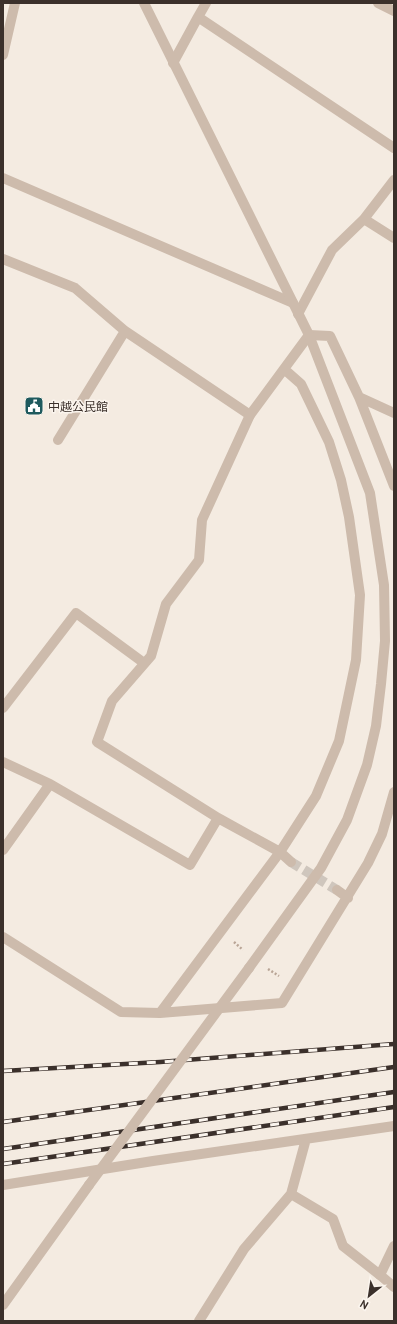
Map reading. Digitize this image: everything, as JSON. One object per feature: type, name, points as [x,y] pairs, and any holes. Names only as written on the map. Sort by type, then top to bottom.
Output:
[{"type":"street","points":[[3,55],[14,3]]},
{"type":"street","points":[[3,1305],[321,868],[347,820],[367,765],[376,726],[381,684],[385,641],[384,585],[370,493],[309,335],[144,3]]},
{"type":"street","points":[[173,63],[206,3]]},
{"type":"street","points":[[378,3],[394,12]]},
{"type":"street","points":[[198,17],[394,148]]},
{"type":"street","points":[[3,178],[293,304]]},
{"type":"street","points":[[298,314],[332,250],[364,219],[394,180]]},
{"type":"street","points":[[364,219],[394,238]]},
{"type":"street","points":[[3,260],[75,288],[125,331],[250,415]]},
{"type":"street","points":[[58,440],[125,331]]},
{"type":"street","points":[[291,862],[280,852],[218,818],[97,742],[112,701],[151,656],[166,604],[199,560],[202,520],[250,415],[309,335]]},
{"type":"street","points":[[309,335],[330,336],[359,396],[394,486]]},
{"type":"street","points":[[160,1013],[280,852],[316,796],[339,741],[356,660],[360,595],[349,517],[341,480],[329,442],[301,384],[284,369]]},
{"type":"street","points":[[359,396],[394,413]]},
{"type":"street","points":[[3,708],[76,613],[144,663]]},
{"type":"street","points":[[3,762],[50,784],[190,866],[218,818]]},
{"type":"street","points":[[3,850],[50,784]]},
{"type":"street","points":[[3,937],[121,1012],[160,1013],[282,1003],[348,898],[382,834],[394,792]]},
{"type":"street","points":[[337,890],[348,898]]},
{"type":"street","points":[[3,1185],[152,1161],[394,1126]]},
{"type":"street","points":[[199,1321],[244,1249],[291,1194],[306,1139]]},
{"type":"street","points":[[291,1194],[333,1219],[343,1246],[394,1287]]},
{"type":"street","points":[[380,1275],[394,1246]]},
{"type":"tunnel","points":[[291,862],[337,890]]},
{"type":"railway","points":[[3,1071],[160,1062],[394,1044]]},
{"type":"railway","points":[[3,1122],[394,1067]]},
{"type":"railway","points":[[3,1149],[394,1092]]},
{"type":"railway","points":[[3,1164],[394,1107]]},
{"type":"place","name":"中越公民館","points":[[34,406]]}]
